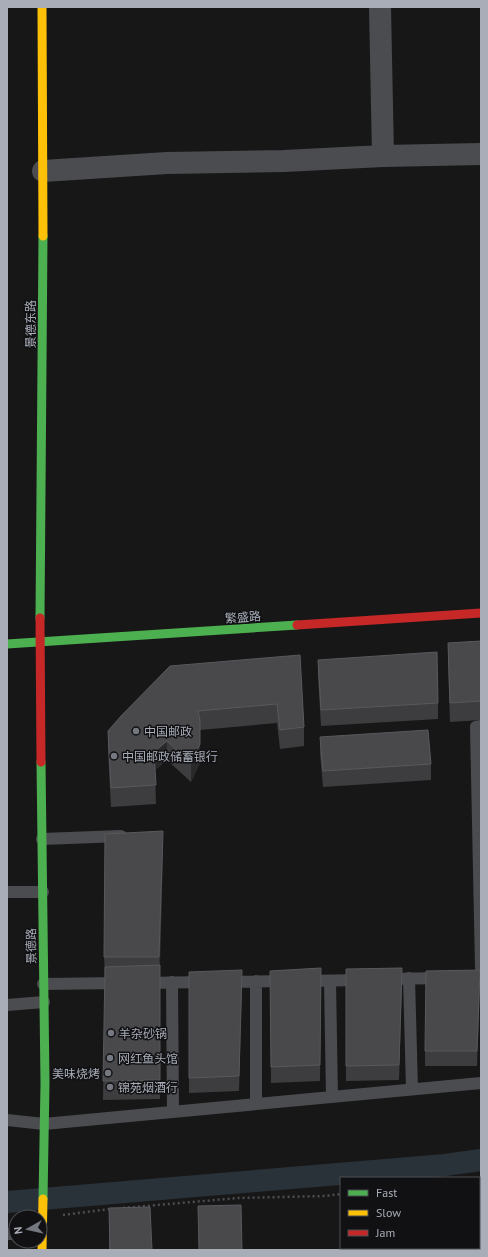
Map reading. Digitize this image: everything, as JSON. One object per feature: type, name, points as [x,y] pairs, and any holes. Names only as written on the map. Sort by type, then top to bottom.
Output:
[{"type":"main road","name":"景德东路","points":[[40,642],[43,171],[42,7]]},
{"type":"main road","name":"繁盛路","points":[[7,644],[481,613]]},
{"type":"main road","name":"景德路","points":[[40,642],[45,1083],[43,1209]]},
{"type":"street","points":[[380,7],[383,156]]},
{"type":"street","points":[[43,171],[167,163],[284,161],[383,156],[481,154]]},
{"type":"lane","points":[[481,726],[476,726],[481,967]]},
{"type":"lane","points":[[42,839],[135,835]]},
{"type":"lane","points":[[7,892],[43,892]]},
{"type":"lane","points":[[44,984],[330,981],[457,977]]},
{"type":"lane","points":[[409,978],[412,1089]]},
{"type":"lane","points":[[256,981],[256,1104]]},
{"type":"lane","points":[[330,981],[332,1097]]},
{"type":"lane","points":[[172,982],[173,1112]]},
{"type":"lane","points":[[7,1004],[44,1002]]},
{"type":"lane","points":[[7,1120],[44,1124],[481,1083]]},
{"type":"path","points":[[48,1216],[162,1204],[238,1198],[326,1196],[340,1194]]},
{"type":"shaded area","points":[[480,1198],[481,1250],[472,1250],[480,1249]]},
{"type":"building","points":[[481,641],[481,701],[450,703],[448,643]]},
{"type":"building","points":[[437,652],[438,703],[321,710],[318,660]]},
{"type":"building","points":[[300,655],[304,727],[280,730],[277,704],[198,711],[200,720],[200,744],[191,763],[167,741],[154,752],[156,785],[111,788],[108,731],[170,666]]},
{"type":"building","points":[[428,730],[431,764],[323,771],[320,737]]},
{"type":"building","points":[[163,831],[159,957],[104,957],[105,834]]},
{"type":"building","points":[[160,965],[160,1080],[103,1081],[105,967]]},
{"type":"building","points":[[321,968],[320,1065],[271,1067],[270,971]]},
{"type":"building","points":[[402,968],[399,1065],[346,1066],[346,969]]},
{"type":"building","points":[[242,970],[239,1076],[189,1078],[189,972]]},
{"type":"building","points":[[480,970],[477,1051],[425,1051],[426,971]]},
{"type":"building","points":[[241,1205],[242,1250],[199,1250],[198,1206]]},
{"type":"building","points":[[150,1207],[152,1250],[110,1250],[109,1208]]},
{"type":"waterway","points":[[7,1202],[445,1165],[481,1160]]},
{"type":"traffic: fast","points":[[40,618],[43,236]]},
{"type":"traffic: fast","points":[[7,644],[297,625]]},
{"type":"traffic: fast","points":[[41,762],[45,1083],[43,1199]]},
{"type":"traffic: slow","points":[[42,7],[43,236]]},
{"type":"traffic: slow","points":[[42,1250],[43,1199]]},
{"type":"traffic: jam","points":[[297,625],[481,613]]},
{"type":"traffic: jam","points":[[40,618],[41,762]]},
{"type":"place","name":"中国邮政","points":[[136,731]]},
{"type":"place","name":"中国邮政储蓄银行","points":[[114,756]]},
{"type":"place","name":"羊杂砂锅","points":[[111,1033]]},
{"type":"place","name":"网红鱼头馆","points":[[110,1058]]},
{"type":"place","name":"美味烧烤","points":[[108,1073]]},
{"type":"place","name":"锦苑烟酒行","points":[[110,1087]]}]
